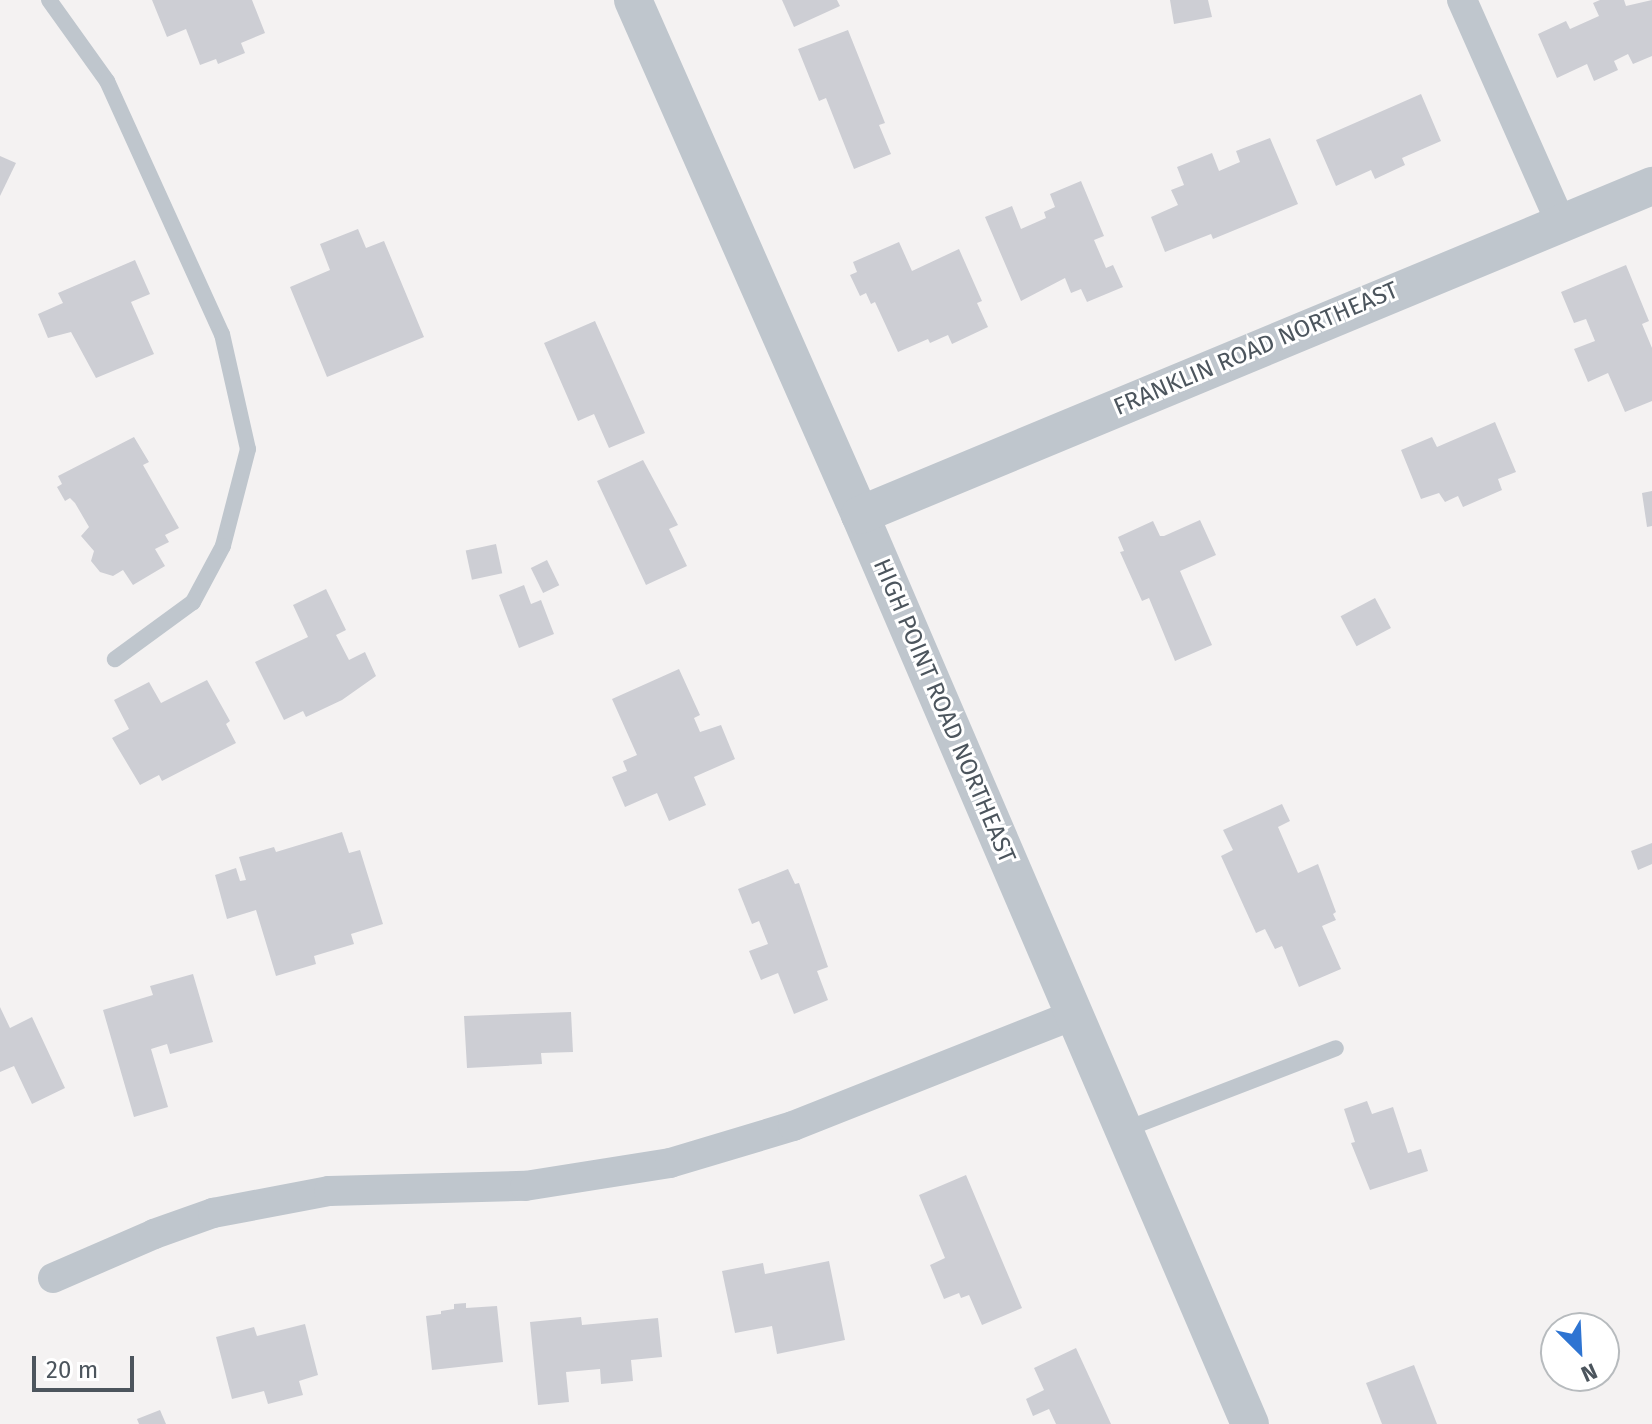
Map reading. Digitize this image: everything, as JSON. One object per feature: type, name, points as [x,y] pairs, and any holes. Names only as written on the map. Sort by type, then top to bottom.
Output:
[{"type":"street","name":"HIGH POINT ROAD NORTHEAST","points":[[633,0],[860,515],[1250,1424]]},
{"type":"street","points":[[1462,0],[1560,221]]},
{"type":"street","name":"FRANKLIN ROAD NORTHEAST","points":[[860,515],[1560,221],[1652,186]]},
{"type":"street","points":[[53,1278],[154,1234],[213,1213],[329,1191],[525,1186],[670,1163],[793,1126],[1073,1015]]},
{"type":"lane","points":[[49,0],[107,81],[222,334],[248,449],[223,546],[193,602],[115,659]]},
{"type":"lane","points":[[1122,1130],[1336,1048]]},
{"type":"building","points":[[152,0],[252,0],[265,33],[241,43],[245,53],[218,64],[216,59],[200,65],[186,29],[167,37]]},
{"type":"building","points":[[782,0],[837,0],[840,6],[794,27]]},
{"type":"building","points":[[1170,0],[1208,0],[1212,17],[1174,24]]},
{"type":"building","points":[[1624,0],[1626,6],[1652,0],[1652,56],[1633,64],[1628,54],[1614,61],[1618,70],[1594,81],[1587,64],[1557,78],[1538,34],[1566,21],[1570,29],[1599,16],[1593,3]]},
{"type":"building","points":[[848,30],[885,123],[879,125],[891,154],[854,169],[826,98],[819,101],[798,49]]},
{"type":"building","points":[[1421,94],[1441,141],[1402,158],[1405,165],[1375,179],[1371,170],[1336,186],[1316,140]]},
{"type":"building","points":[[1270,138],[1298,204],[1213,239],[1211,234],[1165,252],[1151,217],[1178,205],[1171,190],[1184,185],[1177,167],[1212,153],[1219,171],[1240,162],[1236,151]]},
{"type":"building","points":[[0,156],[16,163],[0,196]]},
{"type":"building","points":[[1081,181],[1104,236],[1094,240],[1106,268],[1113,265],[1123,287],[1087,302],[1081,289],[1071,293],[1065,278],[1021,301],[985,217],[1012,206],[1021,229],[1046,218],[1044,212],[1055,207],[1050,194]]},
{"type":"building","points":[[358,229],[366,248],[384,241],[424,337],[327,377],[290,287],[330,270],[320,244]]},
{"type":"building","points":[[899,242],[912,271],[959,249],[982,301],[977,303],[988,327],[952,344],[948,335],[930,343],[928,339],[898,352],[875,302],[871,304],[866,293],[860,296],[850,275],[857,272],[853,262]]},
{"type":"building","points":[[135,260],[150,294],[131,302],[154,354],[96,378],[71,332],[48,338],[38,314],[63,303],[58,293]]},
{"type":"building","points":[[1626,265],[1649,321],[1642,324],[1652,348],[1652,401],[1625,412],[1608,373],[1588,382],[1574,349],[1595,341],[1586,319],[1574,323],[1561,292]]},
{"type":"building","points":[[595,321],[645,433],[609,448],[594,414],[578,421],[544,343]]},
{"type":"building","points":[[1495,422],[1516,472],[1498,479],[1502,490],[1463,507],[1458,496],[1445,502],[1439,493],[1421,499],[1401,450],[1432,437],[1437,447]]},
{"type":"building","points":[[134,437],[149,462],[143,465],[179,528],[165,535],[169,542],[155,549],[165,566],[133,585],[123,570],[113,576],[100,572],[91,561],[94,551],[81,536],[89,527],[75,503],[70,498],[65,501],[57,487],[62,484],[58,476]]},
{"type":"building","points":[[643,460],[678,525],[669,529],[687,566],[646,585],[597,481]]},
{"type":"building","points":[[1652,491],[1652,526],[1647,527],[1642,493]]},
{"type":"building","points":[[1200,520],[1216,555],[1180,571],[1212,645],[1175,661],[1149,598],[1142,601],[1120,552],[1124,551],[1118,537],[1153,521],[1160,536],[1164,536]]},
{"type":"building","points":[[496,544],[502,573],[472,580],[466,550]]},
{"type":"building","points":[[547,560],[559,585],[543,593],[531,568]]},
{"type":"building","points":[[524,585],[531,604],[541,600],[554,634],[519,648],[499,595]]},
{"type":"building","points":[[326,589],[346,630],[336,635],[349,660],[365,652],[376,676],[342,700],[306,717],[303,711],[284,720],[255,662],[308,637],[293,605]]},
{"type":"building","points":[[1375,598],[1391,628],[1357,646],[1341,616]]},
{"type":"building","points":[[679,669],[700,715],[694,718],[700,732],[721,725],[735,759],[694,777],[706,805],[669,821],[657,793],[625,807],[612,777],[627,771],[623,761],[637,755],[612,699]]},
{"type":"building","points":[[207,680],[230,721],[226,724],[236,743],[162,781],[159,775],[140,785],[112,738],[129,729],[114,700],[149,682],[161,703]]},
{"type":"building","points":[[1282,804],[1290,821],[1278,827],[1298,873],[1318,864],[1336,912],[1333,914],[1336,920],[1322,926],[1341,969],[1299,987],[1282,946],[1275,949],[1265,929],[1256,933],[1221,856],[1233,850],[1223,830]]},
{"type":"building","points":[[342,832],[349,853],[360,850],[383,924],[351,934],[354,944],[314,956],[316,964],[276,976],[256,910],[227,919],[215,875],[236,868],[240,881],[246,880],[239,857],[274,847],[276,852]]},
{"type":"building","points":[[1652,843],[1652,864],[1638,870],[1631,851]]},
{"type":"building","points":[[788,869],[795,884],[799,883],[828,967],[817,971],[828,1000],[794,1014],[778,973],[761,980],[749,951],[768,944],[759,921],[752,924],[738,889]]},
{"type":"building","points":[[193,974],[213,1042],[170,1054],[167,1044],[151,1049],[168,1107],[134,1117],[103,1010],[153,995],[150,986]]},
{"type":"building","points":[[0,1007],[10,1028],[32,1017],[65,1088],[32,1104],[14,1066],[0,1072]]},
{"type":"building","points":[[571,1012],[573,1052],[541,1053],[542,1064],[467,1068],[464,1016]]},
{"type":"building","points":[[1367,1101],[1372,1114],[1393,1107],[1408,1153],[1421,1149],[1428,1171],[1370,1190],[1351,1143],[1355,1142],[1344,1109]]},
{"type":"building","points":[[966,1175],[1022,1308],[982,1325],[969,1295],[961,1298],[959,1293],[944,1299],[930,1265],[945,1258],[919,1195]]},
{"type":"building","points":[[829,1261],[845,1340],[777,1354],[772,1326],[735,1333],[722,1271],[763,1263],[765,1274]]},
{"type":"building","points":[[466,1303],[466,1308],[497,1306],[503,1362],[432,1370],[426,1316],[454,1309],[454,1304]]},
{"type":"building","points":[[581,1317],[582,1325],[658,1318],[662,1357],[631,1360],[633,1381],[601,1384],[600,1369],[566,1372],[569,1402],[538,1405],[530,1322]]},
{"type":"building","points":[[305,1324],[318,1375],[299,1381],[303,1395],[268,1404],[264,1391],[232,1399],[216,1337],[254,1327],[257,1336]]},
{"type":"building","points":[[1076,1348],[1111,1424],[1056,1424],[1049,1409],[1033,1416],[1026,1399],[1044,1390],[1034,1368]]},
{"type":"building","points":[[1414,1365],[1437,1424],[1382,1424],[1366,1383]]},
{"type":"building","points":[[160,1410],[166,1424],[139,1424],[137,1419]]}]
